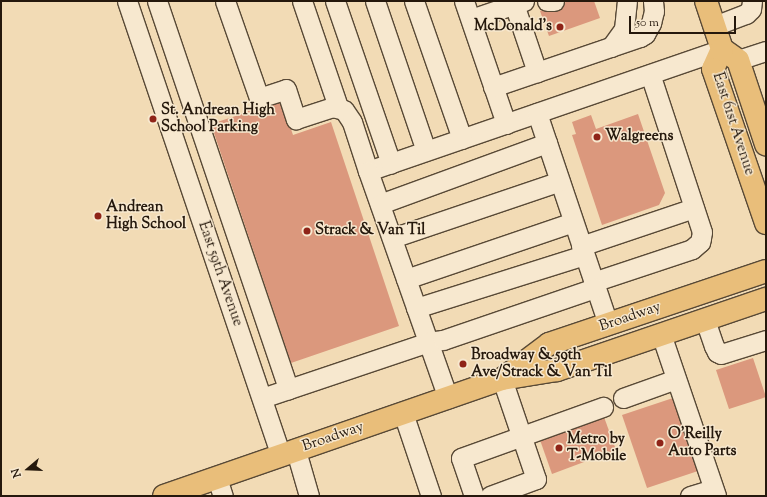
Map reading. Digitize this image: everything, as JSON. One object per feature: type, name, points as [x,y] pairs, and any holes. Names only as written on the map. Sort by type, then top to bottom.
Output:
[{"type":"main road","name":"East 61st Avenue","points":[[706,1],[714,26],[730,55],[766,144]]},
{"type":"main road","name":"East 61st Avenue","points":[[730,55],[714,69],[766,223]]},
{"type":"main road","name":"Broadway","points":[[502,379],[549,344],[766,271]]},
{"type":"main road","name":"Broadway","points":[[164,496],[220,487],[289,453],[403,413],[502,379],[557,370],[766,299]]},
{"type":"street","name":"East 59th Avenue","points":[[127,1],[262,398],[309,496]]},
{"type":"street","points":[[157,1],[288,389]]},
{"type":"street","points":[[225,1],[259,98],[286,90],[296,119],[332,107],[338,107]]},
{"type":"street","points":[[302,1],[338,107],[348,115],[448,398]]},
{"type":"street","points":[[335,1],[391,164]]},
{"type":"street","points":[[375,1],[426,152]]},
{"type":"street","points":[[414,1],[462,139]]},
{"type":"street","points":[[464,1],[506,124]]},
{"type":"street","points":[[547,1],[554,1]]},
{"type":"street","points":[[624,29],[627,1]]},
{"type":"street","points":[[611,47],[624,29],[635,19],[641,5],[639,1]]},
{"type":"street","points":[[493,87],[645,34],[653,17],[653,1]]},
{"type":"street","points":[[714,26],[746,14],[751,9],[752,1]]},
{"type":"street","points":[[471,19],[519,3],[537,72]]},
{"type":"street","points":[[368,172],[650,74],[730,55],[766,51]]},
{"type":"street","points":[[262,398],[428,342],[443,340],[692,249],[697,245],[700,242],[702,232],[650,74]]},
{"type":"street","points":[[537,113],[608,324]]},
{"type":"street","points":[[380,204],[547,143]]},
{"type":"street","points":[[392,238],[560,181]]},
{"type":"street","points":[[416,308],[583,250],[694,208]]},
{"type":"street","points":[[406,279],[573,222]]},
{"type":"street","points":[[705,320],[714,346],[717,352],[721,354],[766,340]]},
{"type":"street","points":[[661,334],[715,492],[690,496]]},
{"type":"street","points":[[490,496],[536,479],[502,379]]},
{"type":"street","points":[[623,398],[676,379]]},
{"type":"street","points":[[474,496],[461,458],[602,407]]},
{"type":"street","points":[[403,413],[431,496]]},
{"type":"building","name":"McDonald's","points":[[569,1],[594,1],[600,18],[549,36],[540,11]]},
{"type":"building","name":"Strack & Van Til","points":[[280,97],[293,135],[331,122],[399,326],[291,363],[211,124],[248,112],[246,108]]},
{"type":"building","name":"Walgreens","points":[[638,114],[665,193],[659,205],[602,225],[572,135],[576,134],[572,122],[591,115],[596,129]]},
{"type":"building","points":[[753,358],[766,397],[729,409],[716,370]]},
{"type":"building","name":"O'Reilly Auto Parts","points":[[673,398],[698,471],[647,488],[622,415]]},
{"type":"building","points":[[604,417],[616,450],[552,474],[540,440]]},
{"type":"place","name":"McDonald's","points":[[560,27]]},
{"type":"place","name":"St. Andrean High School Parking","points":[[153,119]]},
{"type":"place","name":"Walgreens","points":[[597,137]]},
{"type":"place","name":"Andrean High School","points":[[98,216]]},
{"type":"place","name":"Strack & Van Til","points":[[307,231]]},
{"type":"place","name":"Broadway & 59th Ave/Strack & Van Til","points":[[463,364]]},
{"type":"place","name":"O'Reilly Auto Parts","points":[[660,443]]},
{"type":"place","name":"Metro by T-Mobile","points":[[559,448]]}]
